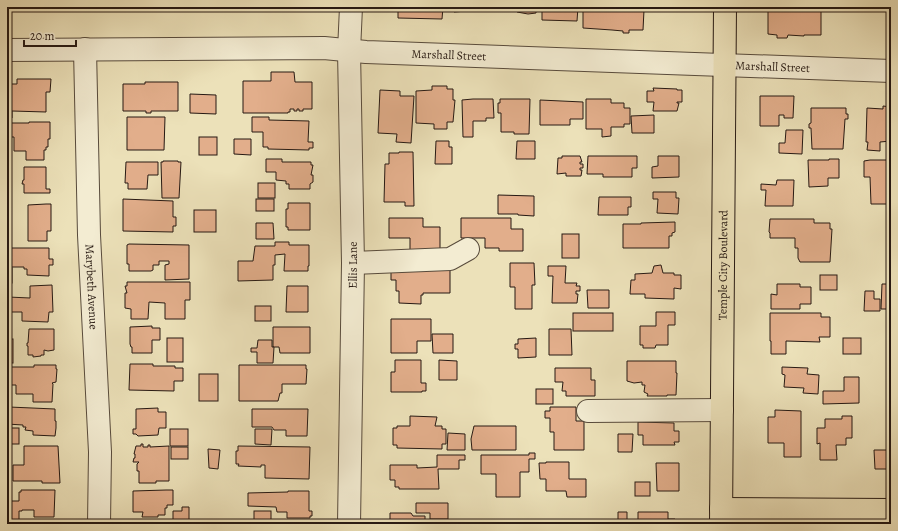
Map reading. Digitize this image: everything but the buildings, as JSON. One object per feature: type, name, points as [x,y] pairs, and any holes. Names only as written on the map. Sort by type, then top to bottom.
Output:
[{"type":"main road","name":"Temple City Boulevard","points":[[721,516],[725,7]]},
{"type":"main road","points":[[721,516],[891,510]]},
{"type":"street","name":"Ellis Lane","points":[[349,524],[353,262],[349,51],[351,7]]},
{"type":"street","name":"Marshall Street","points":[[7,50],[324,48],[349,51],[891,71]]},
{"type":"street","name":"Marybeth Avenue","points":[[85,49],[88,235],[100,452],[99,524]]},
{"type":"street","points":[[353,262],[450,259],[468,248]]},
{"type":"street","points":[[588,411],[722,410]]}]
